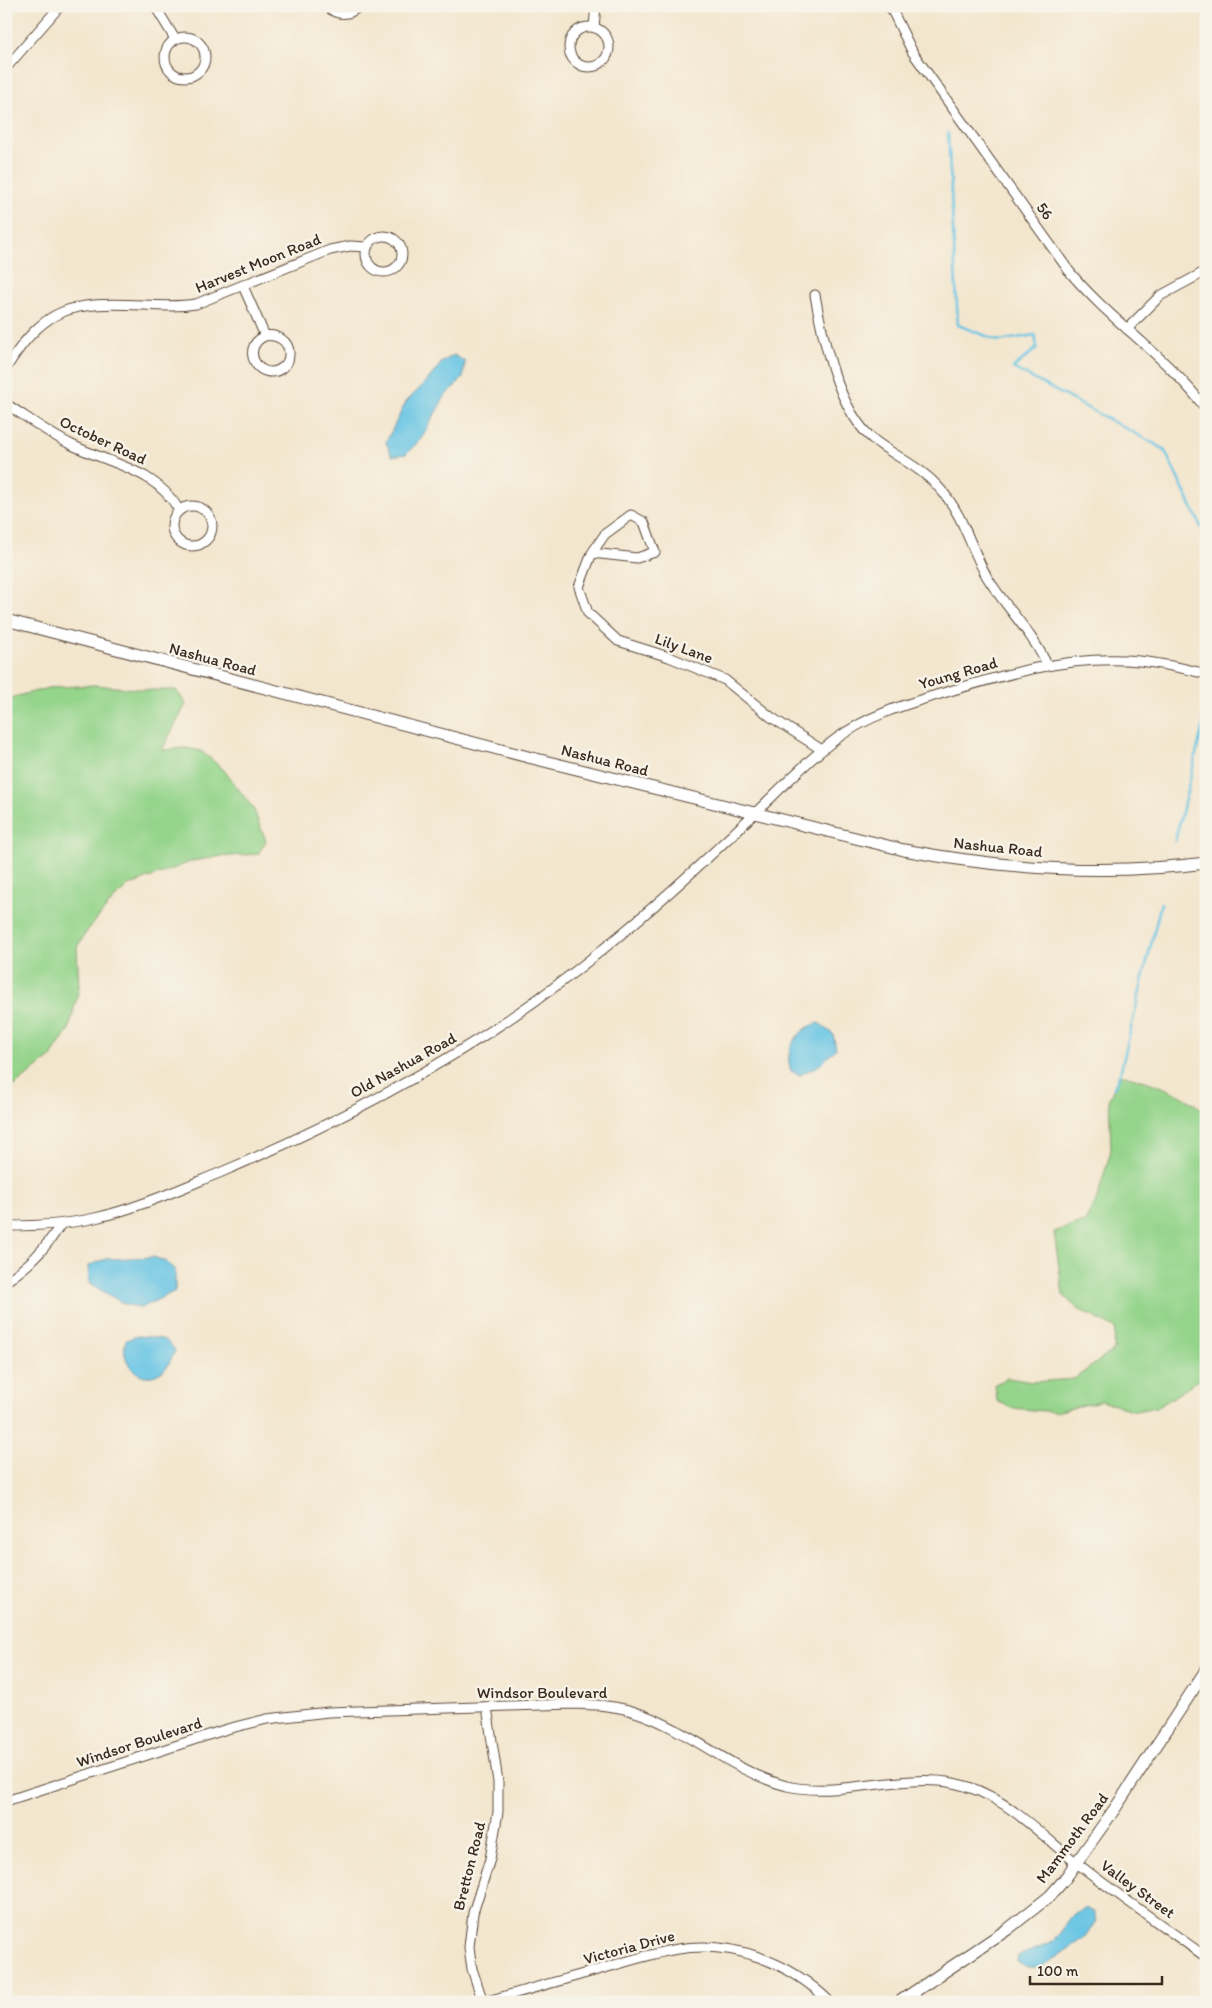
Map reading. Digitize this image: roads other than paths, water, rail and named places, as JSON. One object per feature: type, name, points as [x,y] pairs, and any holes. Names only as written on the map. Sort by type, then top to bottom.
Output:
[{"type":"main road","name":"Nashua Road","points":[[6,620],[249,685],[754,814],[955,860],[1037,869],[1102,869],[1206,863]]},
{"type":"main road","name":"Mammoth Road","points":[[899,2002],[1034,1910],[1059,1886],[1116,1807],[1206,1670]]},
{"type":"street","points":[[6,68],[60,6]]},
{"type":"street","points":[[156,6],[175,39]]},
{"type":"street","points":[[327,6],[334,12],[342,14],[350,13],[358,6]]},
{"type":"street","points":[[594,27],[596,6]]},
{"type":"street","name":"56","points":[[890,6],[913,53],[1069,271],[1095,300],[1184,381],[1206,409]]},
{"type":"street","points":[[585,27],[594,27],[605,34],[608,42],[608,51],[605,59],[590,67],[581,65],[571,57],[568,49],[569,40],[577,30],[585,27]]},
{"type":"street","points":[[191,38],[203,48],[206,56],[204,64],[194,76],[186,78],[177,76],[168,68],[165,52],[175,39],[191,38]]},
{"type":"street","name":"Harvest Moon Road","points":[[379,236],[391,237],[398,241],[402,249],[401,261],[393,270],[379,271],[372,268],[368,262],[366,255],[367,247],[372,240],[379,236]]},
{"type":"street","name":"Harvest Moon Road","points":[[6,368],[30,334],[44,322],[69,309],[96,304],[185,306],[208,301],[336,248],[350,246],[367,247]]},
{"type":"street","points":[[1127,329],[1160,296],[1206,271]]},
{"type":"street","points":[[243,286],[265,336]]},
{"type":"street","points":[[815,295],[821,326],[832,364],[843,397],[852,416],[873,439],[932,480],[946,495],[987,577],[1035,641],[1047,665]]},
{"type":"street","points":[[273,335],[281,338],[288,348],[288,361],[276,371],[262,370],[253,358],[252,351],[255,343],[265,336],[273,335]]},
{"type":"street","name":"October Road","points":[[6,404],[71,444],[152,480],[169,494],[180,510]]},
{"type":"street","points":[[192,506],[200,507],[207,513],[212,525],[211,533],[206,541],[192,546],[178,540],[172,527],[173,519],[180,510],[192,506]]},
{"type":"street","name":"Lily Lane","points":[[592,553],[638,558],[655,552],[644,522],[630,514],[604,534],[592,553],[579,587],[588,613],[618,641],[669,657],[726,680],[771,717],[822,750]]},
{"type":"street","name":"Young Road","points":[[754,814],[822,750],[846,732],[889,711],[991,679],[1047,665],[1123,660],[1164,664],[1206,674]]},
{"type":"street","name":"Old Nashua Road","points":[[6,1226],[61,1224],[95,1218],[137,1205],[253,1159],[317,1130],[445,1060],[515,1016],[596,955],[682,882],[754,814]]},
{"type":"street","points":[[6,1281],[36,1258],[49,1244],[61,1224]]},
{"type":"street","name":"Windsor Boulevard","points":[[6,1801],[227,1729],[267,1719],[328,1712],[574,1704],[626,1709],[665,1724],[754,1773],[787,1786],[824,1789],[938,1780],[970,1787],[986,1794],[1023,1818],[1077,1863]]},
{"type":"street","name":"Bretton Road","points":[[484,2002],[472,1969],[469,1947],[473,1913],[490,1859],[498,1812],[498,1782],[487,1707]]},
{"type":"street","name":"Valley Street","points":[[1077,1863],[1206,1957]]},
{"type":"street","name":"Victoria Drive","points":[[484,2002],[663,1952],[696,1947],[739,1951],[769,1961],[798,1976],[830,2002]]},
{"type":"water","points":[[454,355],[465,362],[463,378],[445,396],[421,439],[406,454],[392,456],[386,442],[406,402],[427,381],[442,362]]},
{"type":"water","points":[[819,1023],[833,1034],[836,1049],[821,1064],[800,1075],[791,1071],[789,1055],[794,1041],[805,1030]]},
{"type":"water","points":[[153,1257],[165,1261],[175,1270],[175,1291],[141,1308],[124,1304],[89,1283],[88,1266],[106,1259]]},
{"type":"water","points":[[138,1336],[155,1337],[168,1342],[172,1346],[175,1351],[165,1369],[149,1376],[141,1375],[129,1365],[125,1349],[126,1340]]},
{"type":"water","points":[[1085,1908],[1094,1912],[1097,1921],[1083,1939],[1043,1966],[1027,1968],[1017,1962],[1018,1956],[1053,1942],[1075,1913]]},
{"type":"waterway","points":[[948,133],[958,325],[999,341],[1035,335],[1037,348],[1013,368],[1164,449],[1206,537]]},
{"type":"waterway","points":[[1175,841],[1206,713]]},
{"type":"waterway","points":[[1114,1088],[1120,1074],[1161,903]]}]
